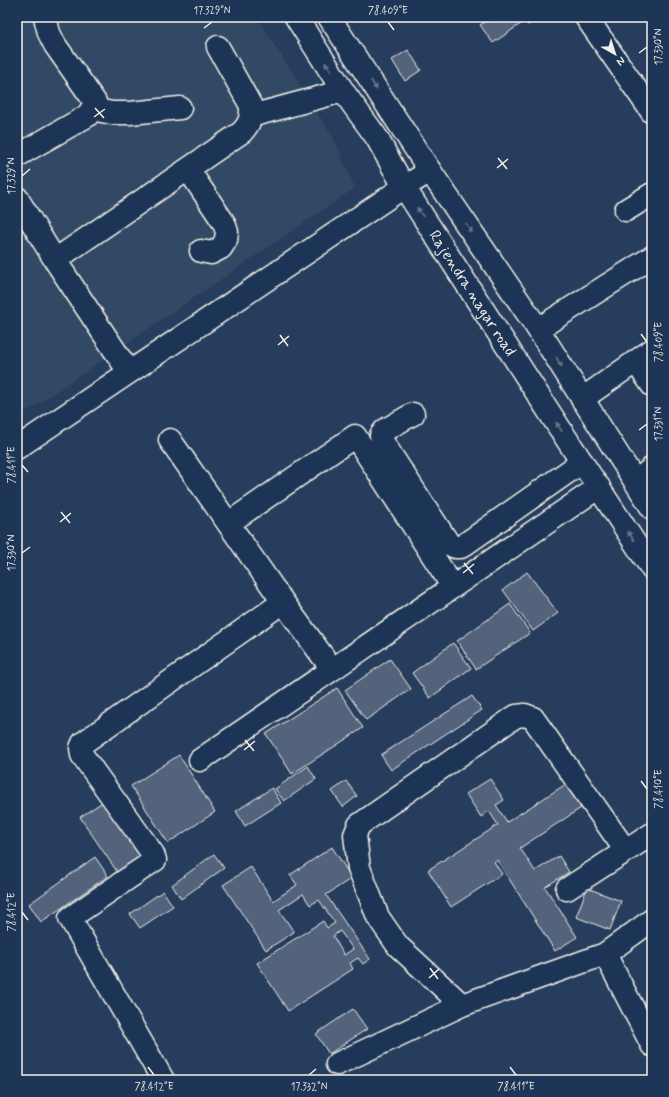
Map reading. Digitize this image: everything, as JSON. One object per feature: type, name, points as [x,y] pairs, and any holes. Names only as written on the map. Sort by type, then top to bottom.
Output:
[{"type":"main road","points":[[17,156],[87,116],[95,102],[55,45],[44,17]]},
{"type":"main road","name":"Rajendra nagar road","points":[[296,17],[343,91],[376,138],[404,187],[652,569]]},
{"type":"main road","name":"Rajendra nagar road","points":[[329,17],[430,171],[538,330],[652,508]]},
{"type":"main road","points":[[586,17],[652,112]]},
{"type":"main road","points":[[55,260],[242,132],[249,124],[251,106],[218,47]]},
{"type":"main road","points":[[251,116],[343,91]]},
{"type":"main road","points":[[92,109],[130,114],[180,108]]},
{"type":"main road","points":[[188,169],[224,223],[227,232],[226,240],[222,248],[211,253],[201,251]]},
{"type":"main road","points":[[17,448],[430,171]]},
{"type":"main road","points":[[626,210],[652,194]]},
{"type":"main road","points":[[17,198],[55,260],[130,372]]},
{"type":"main road","points":[[538,330],[652,257]]},
{"type":"main road","points":[[582,399],[644,356],[652,385]]},
{"type":"main road","points":[[413,414],[385,430],[382,435],[382,441],[449,544],[455,547],[461,547],[582,462]]},
{"type":"main road","points":[[229,523],[355,436],[453,587]]},
{"type":"main road","points":[[170,440],[283,602],[332,669]]},
{"type":"main road","points":[[636,482],[652,468]]},
{"type":"main road","points":[[200,760],[598,487]]},
{"type":"main road","points":[[164,1080],[70,918],[155,860],[153,854],[82,755],[81,748],[83,742],[283,602]]},
{"type":"main road","points":[[462,1005],[398,946],[378,917],[359,868],[355,835],[359,826],[516,716],[525,715],[532,718],[626,851]]},
{"type":"main road","points":[[567,889],[652,834]]},
{"type":"main road","points":[[337,1064],[462,1005],[605,954],[652,920]]},
{"type":"main road","points":[[605,954],[652,1045]]},
{"type":"shaded area","points":[[17,17],[257,17],[334,139],[355,188],[17,418]]},
{"type":"building","points":[[492,17],[518,17],[522,23],[493,43],[480,25]]},
{"type":"building","points":[[523,17],[539,17],[528,25]]},
{"type":"building","points":[[408,50],[421,70],[405,81],[392,60]]},
{"type":"building","points":[[652,82],[652,96],[645,86]]},
{"type":"building","points":[[527,572],[558,613],[533,631],[503,590]]},
{"type":"building","points":[[510,604],[530,633],[476,669],[457,641]]},
{"type":"building","points":[[453,643],[471,668],[430,698],[412,673]]},
{"type":"building","points":[[390,659],[411,689],[366,720],[345,690]]},
{"type":"building","points":[[337,688],[363,728],[292,774],[266,734]]},
{"type":"building","points":[[472,696],[482,710],[391,770],[381,755]]},
{"type":"building","points":[[179,755],[215,812],[168,843],[131,786]]},
{"type":"building","points":[[308,766],[316,779],[284,801],[275,789]]},
{"type":"building","points":[[490,779],[504,800],[496,805],[507,822],[566,784],[581,808],[520,848],[535,871],[559,856],[569,872],[545,887],[577,937],[555,951],[497,860],[494,862],[502,874],[451,907],[428,870],[498,825],[489,811],[481,817],[466,794]]},
{"type":"building","points":[[346,781],[357,796],[343,807],[332,791]]},
{"type":"building","points":[[272,788],[281,803],[245,826],[236,811]]},
{"type":"building","points":[[107,799],[146,858],[120,876],[80,817]]},
{"type":"building","points":[[332,847],[352,878],[326,895],[370,959],[363,964],[358,958],[350,963],[353,969],[288,1011],[257,963],[323,921],[327,928],[335,923],[319,900],[310,905],[303,894],[279,910],[294,932],[266,950],[223,885],[251,867],[273,901],[297,885],[290,875]],"holes":[[[340,931],[353,949],[344,955],[333,936]]]},
{"type":"building","points":[[214,854],[224,868],[181,899],[172,885]]},
{"type":"building","points":[[95,857],[108,876],[41,922],[29,904]]},
{"type":"building","points":[[587,888],[621,901],[610,930],[576,917]]},
{"type":"building","points":[[163,891],[173,906],[140,928],[130,914]]},
{"type":"building","points":[[353,1009],[367,1029],[329,1054],[316,1034]]}]
